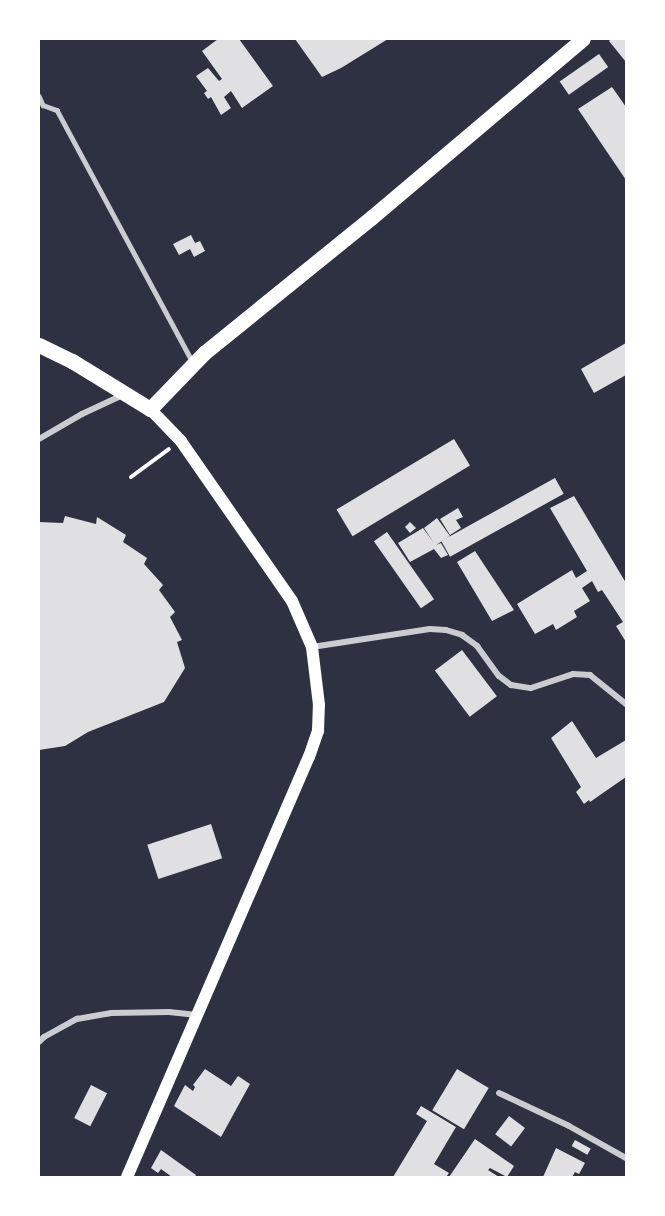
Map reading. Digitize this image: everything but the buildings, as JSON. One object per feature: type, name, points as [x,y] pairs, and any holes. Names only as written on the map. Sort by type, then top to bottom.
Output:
[{"type":"main road","points":[[150,409],[193,364],[583,39]]},
{"type":"main road","points":[[39,345],[127,393],[150,409],[181,441],[292,601],[312,647],[318,677],[318,731],[309,757],[127,1177]]},
{"type":"street","points":[[39,439],[82,414],[127,393]]},
{"type":"street","points":[[312,647],[429,629],[446,630],[462,635],[477,646],[499,676],[511,685],[531,688],[573,674],[590,675],[626,704]]},
{"type":"street","points":[[39,1042],[77,1019],[111,1013],[169,1012],[197,1015]]},
{"type":"street","points":[[499,1093],[569,1126],[626,1158]]},
{"type":"lane","points":[[39,96],[43,105],[57,110],[193,364]]},
{"type":"path","points":[[131,477],[181,441]]}]
